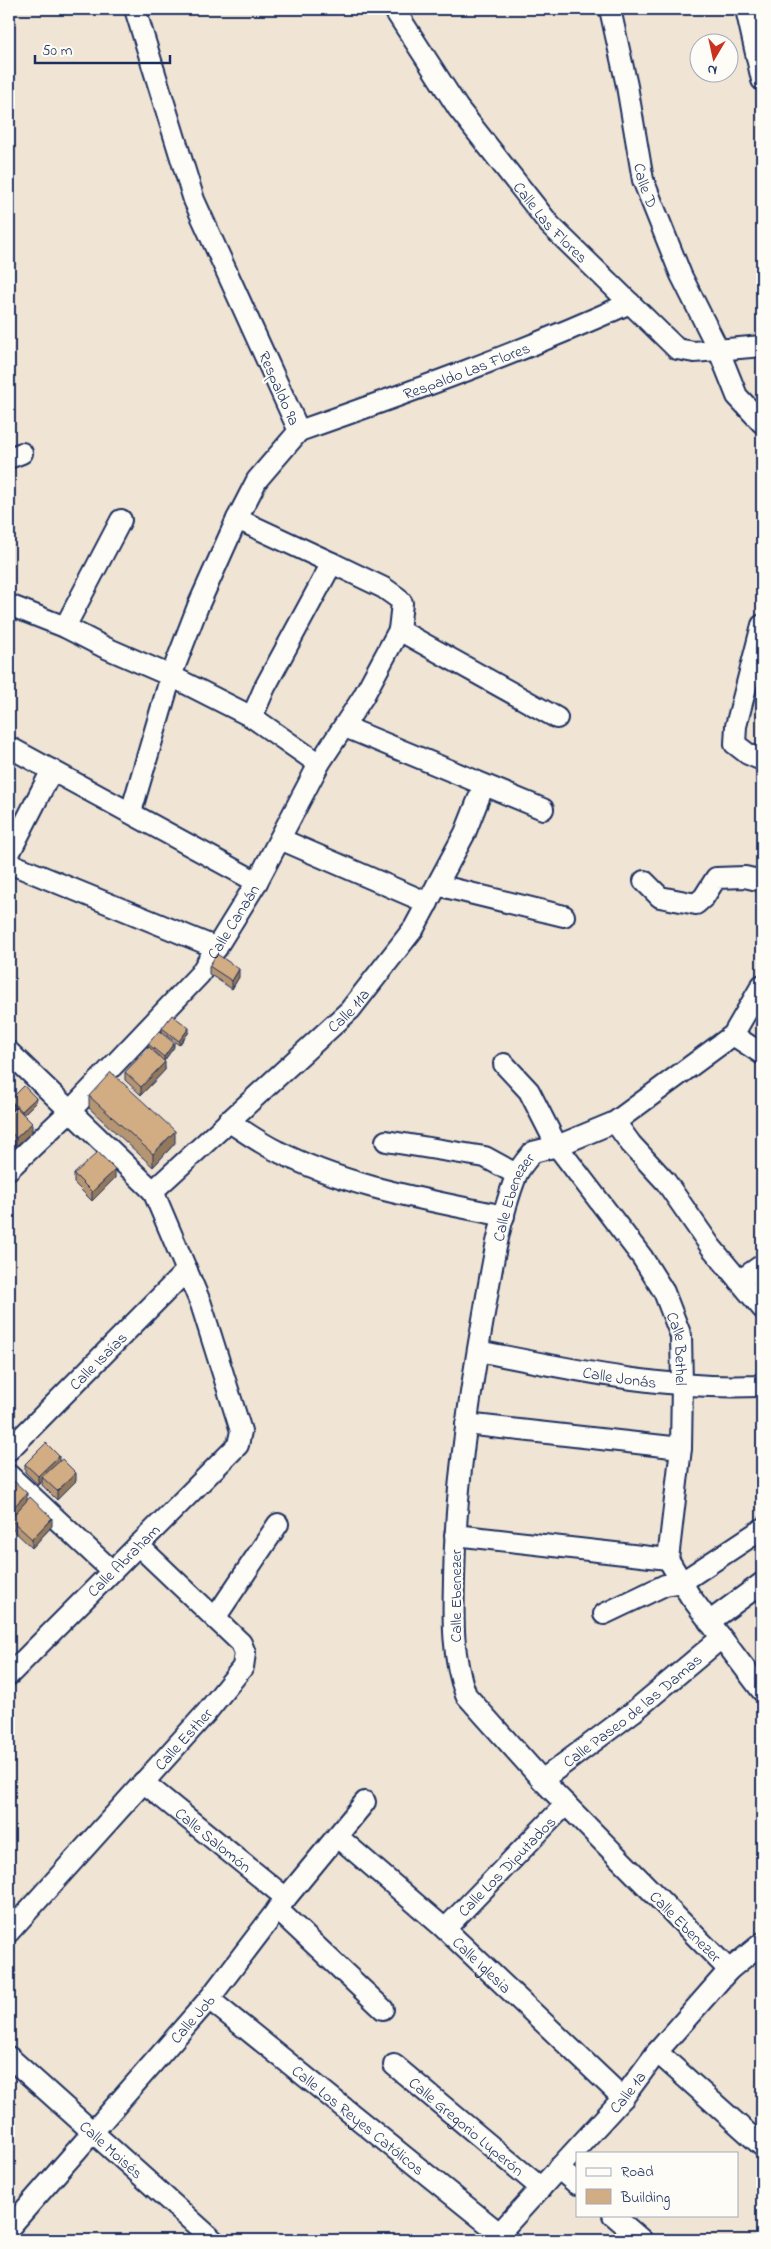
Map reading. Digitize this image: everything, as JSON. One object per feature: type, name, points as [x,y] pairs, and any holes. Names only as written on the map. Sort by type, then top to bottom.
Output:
[{"type":"street","name":"Respaldo 9a","points":[[131,812],[171,676],[198,606],[237,519],[257,480],[299,431],[194,200],[135,9]]},
{"type":"street","name":"Calle Las Flores","points":[[394,9],[458,108],[550,225],[677,349],[694,352],[762,346]]},
{"type":"street","name":"Calle D","points":[[610,9],[627,86],[643,180],[681,275],[719,351],[737,396],[762,423]]},
{"type":"street","points":[[746,9],[762,80]]},
{"type":"street","name":"Respaldo Las Flores","points":[[299,431],[424,388],[566,332],[630,303]]},
{"type":"street","points":[[237,519],[384,588],[398,598],[402,609],[398,630],[558,718]]},
{"type":"street","points":[[65,627],[121,520]]},
{"type":"street","points":[[252,717],[265,688],[332,563]]},
{"type":"street","points":[[9,605],[65,627],[171,676],[252,717],[319,764]]},
{"type":"street","points":[[762,625],[736,726],[735,744],[748,754],[762,760]]},
{"type":"street","name":"Calle Canaán","points":[[9,1170],[70,1111],[200,974],[257,882],[319,764],[345,727],[398,630]]},
{"type":"street","points":[[345,727],[543,809]]},
{"type":"street","points":[[9,747],[257,882]]},
{"type":"street","points":[[9,854],[52,770]]},
{"type":"street","name":"Calle 11a","points":[[153,1192],[350,1010],[414,928],[465,833],[484,785]]},
{"type":"street","points":[[280,839],[432,894],[564,916]]},
{"type":"street","points":[[9,863],[217,948]]},
{"type":"street","points":[[644,881],[660,898],[696,904],[704,897],[716,878],[744,877],[762,881]]},
{"type":"street","points":[[762,985],[733,1035],[762,1054]]},
{"type":"street","name":"Calle Ebenezer","points":[[729,1970],[542,1780],[466,1694],[460,1678],[453,1636],[455,1535],[466,1424],[504,1216],[516,1174],[533,1152],[558,1146],[615,1122],[733,1035]]},
{"type":"street","points":[[12,1062],[70,1111],[153,1192],[186,1270]]},
{"type":"street","name":"Calle Bethel","points":[[504,1064],[529,1091],[558,1146],[642,1257],[664,1292],[681,1336],[681,1448],[668,1559]]},
{"type":"street","points":[[228,1121],[276,1151],[342,1178],[504,1216]]},
{"type":"street","points":[[615,1122],[666,1182],[711,1247],[762,1308]]},
{"type":"street","points":[[386,1140],[485,1157],[516,1174]]},
{"type":"street","points":[[739,1281],[762,1265]]},
{"type":"street","name":"Calle Abraham","points":[[9,1675],[238,1445],[241,1431],[238,1418],[201,1304],[186,1270]]},
{"type":"street","name":"Calle Isaías","points":[[9,1450],[186,1270]]},
{"type":"street","name":"Calle Jonás","points":[[478,1351],[591,1374],[716,1388],[758,1386],[762,1383]]},
{"type":"street","points":[[466,1424],[681,1448]]},
{"type":"street","points":[[9,1475],[112,1572]]},
{"type":"street","points":[[215,1618],[278,1524]]},
{"type":"street","points":[[604,1614],[665,1585],[682,1582],[762,1529]]},
{"type":"street","points":[[455,1535],[668,1559],[720,1638],[762,1692]]},
{"type":"street","name":"Calle Esther","points":[[9,1932],[206,1713],[243,1667],[246,1653],[241,1643],[138,1545]]},
{"type":"street","points":[[709,1622],[762,1583]]},
{"type":"street","name":"Calle Paseo de las Damas","points":[[542,1780],[633,1712],[720,1638]]},
{"type":"street","name":"Calle Salomón","points":[[143,1782],[281,1904],[383,2009]]},
{"type":"street","name":"Calle Job","points":[[9,2228],[209,1999],[281,1904],[365,1802]]},
{"type":"street","name":"Calle Los Diputados","points":[[445,1929],[566,1804]]},
{"type":"street","name":"Calle Iglesia","points":[[338,1836],[445,1929],[623,2098]]},
{"type":"street","name":"Calle 1a","points":[[500,2238],[558,2168],[623,2098],[657,2052],[729,1970],[762,1943]]},
{"type":"street","name":"Calle Los Reyes Católicos","points":[[209,1999],[500,2238]]},
{"type":"street","points":[[657,2052],[762,2146]]},
{"type":"street","name":"Calle Moisés","points":[[9,2058],[213,2240]]},
{"type":"street","name":"Calle Gregorio Luperón","points":[[394,2065],[541,2188]]},
{"type":"street","points":[[558,2168],[576,2183]]},
{"type":"street","points":[[614,2216],[642,2240]]},
{"type":"building","points":[[217,954],[239,969],[232,981],[209,966]]},
{"type":"building","points":[[172,1015],[189,1028],[179,1041],[162,1028]]},
{"type":"building","points":[[159,1031],[174,1043],[164,1057],[148,1044]]},
{"type":"building","points":[[149,1047],[165,1062],[141,1087],[125,1072]]},
{"type":"building","points":[[111,1072],[175,1131],[153,1154],[89,1096]]},
{"type":"building","points":[[24,1086],[36,1098],[22,1111],[10,1100]]},
{"type":"building","points":[[9,1099],[14,1104],[9,1109]]},
{"type":"building","points":[[16,1107],[32,1123],[16,1138],[9,1130],[9,1114]]},
{"type":"building","points":[[98,1152],[115,1170],[92,1192],[74,1174]]},
{"type":"building","points":[[46,1443],[59,1456],[38,1476],[25,1464]]},
{"type":"building","points":[[62,1459],[76,1473],[57,1491],[42,1477]]},
{"type":"building","points":[[14,1481],[27,1493],[9,1512],[9,1486]]},
{"type":"building","points":[[30,1497],[52,1518],[32,1539],[10,1519]]}]
